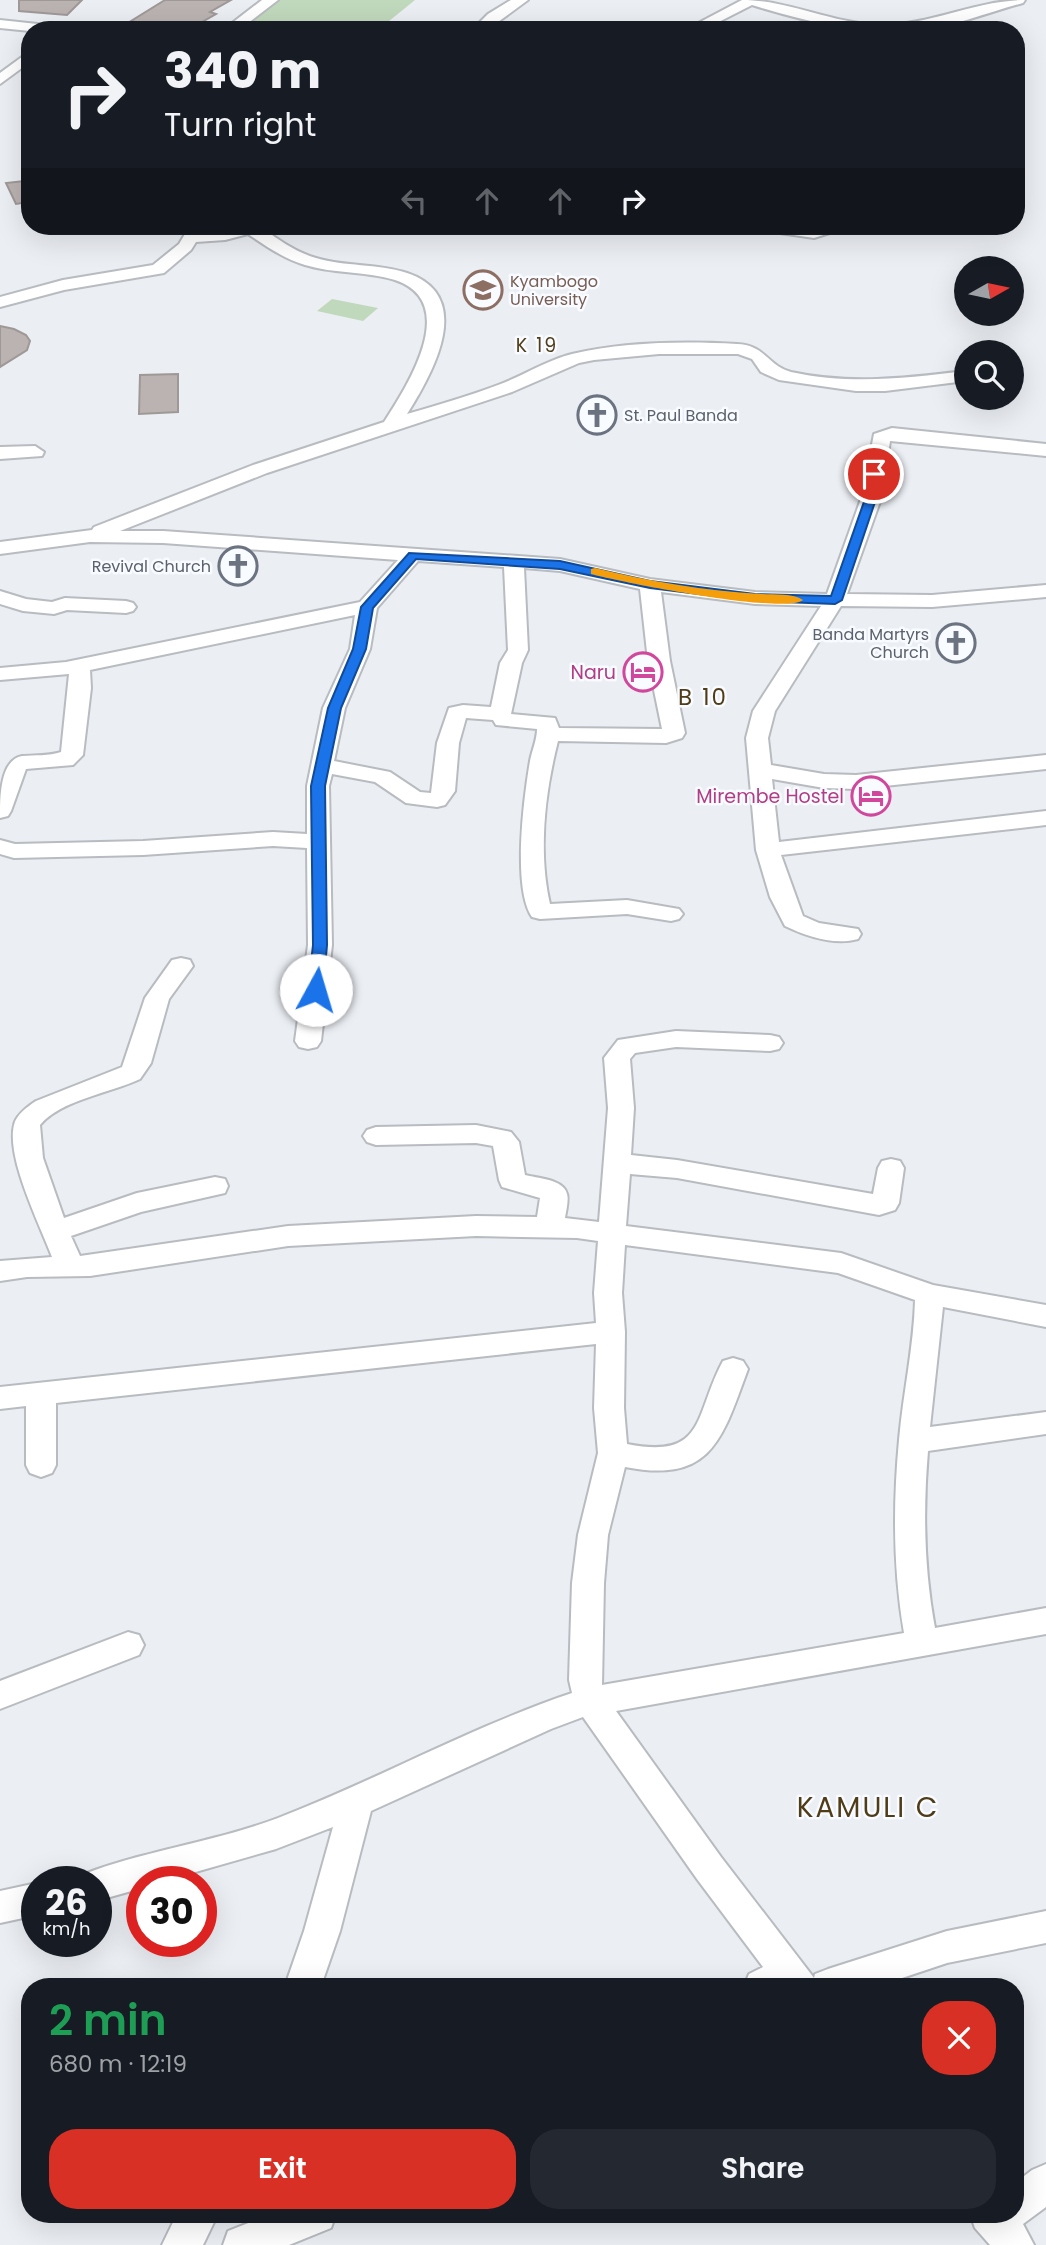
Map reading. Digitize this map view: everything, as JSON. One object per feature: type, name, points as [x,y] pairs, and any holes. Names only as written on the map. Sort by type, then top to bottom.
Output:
[{"type":"street","points":[[242,21],[271,0]]},
{"type":"street","points":[[492,21],[521,0]]},
{"type":"street","points":[[926,21],[972,13],[1018,0]]},
{"type":"street","points":[[711,21],[752,1],[831,21]]},
{"type":"street","points":[[0,24],[21,26]]},
{"type":"street","points":[[0,80],[21,62]]},
{"type":"street","points":[[0,302],[63,285],[158,269],[176,256],[184,235]]},
{"type":"street","points":[[267,235],[300,258],[328,266],[402,277],[428,294],[438,314],[436,335],[391,426]]},
{"type":"street","points":[[90,536],[260,469],[506,388],[574,359],[609,352],[685,348],[740,349],[758,355],[767,368],[785,376],[856,386],[885,386],[954,377]]},
{"type":"street","points":[[849,934],[814,930],[793,921],[782,897],[768,850],[757,738],[764,711],[835,600],[872,496],[883,436],[892,434],[1046,450]]},
{"type":"street","points":[[0,453],[34,452]]},
{"type":"street","points":[[0,548],[90,536],[163,537],[570,567],[650,585],[755,598],[932,601],[1046,591]]},
{"type":"street","points":[[308,1041],[319,962],[318,786],[337,700],[360,649],[367,607],[413,555]]},
{"type":"street","points":[[514,562],[517,650],[511,663],[500,714],[504,720],[547,723],[548,734],[541,762],[533,878],[540,912],[627,907],[671,914]]},
{"type":"street","points":[[548,734],[666,736],[674,733],[659,661],[650,585]]},
{"type":"street","points":[[0,597],[23,605],[54,608],[65,604],[126,607]]},
{"type":"street","points":[[0,674],[79,666],[367,607]]},
{"type":"street","points":[[0,811],[8,768],[23,762],[65,760],[72,755],[80,688],[79,666]]},
{"type":"street","points":[[324,766],[382,778],[414,797],[437,800],[444,791],[448,746],[457,713],[463,711],[500,714]]},
{"type":"street","points":[[761,770],[831,782],[856,782],[1046,762]]},
{"type":"street","points":[[768,850],[1046,818]]},
{"type":"street","points":[[0,847],[14,851],[143,848],[273,839],[320,842]]},
{"type":"street","points":[[70,1267],[40,1192],[26,1130],[29,1120],[47,1107],[131,1073],[138,1063],[157,998],[181,966]]},
{"type":"street","points":[[770,1043],[676,1039],[637,1043],[622,1049],[617,1058],[621,1108],[608,1293],[611,1332],[609,1408],[613,1453],[593,1535],[588,1583],[585,1680],[590,1701],[709,1868],[780,1978]]},
{"type":"street","points":[[376,1136],[476,1134],[502,1138],[506,1142],[512,1180],[527,1186],[548,1189],[554,1194],[550,1227]]},
{"type":"street","points":[[617,1163],[703,1173],[879,1205],[885,1203],[891,1168]]},
{"type":"street","points":[[56,1231],[137,1203],[215,1186]]},
{"type":"street","points":[[0,1271],[142,1259],[288,1236],[436,1227],[550,1227],[613,1232],[841,1264],[928,1294],[1046,1316]]},
{"type":"street","points":[[922,1644],[912,1600],[908,1550],[913,1441],[928,1294]]},
{"type":"street","points":[[0,1398],[611,1332]]},
{"type":"street","points":[[613,1453],[665,1460],[688,1454],[706,1437],[733,1369]]},
{"type":"street","points":[[41,1395],[41,1465]]},
{"type":"street","points":[[913,1441],[1046,1423]]},
{"type":"street","points":[[112,1880],[276,1834],[357,1802],[540,1718],[590,1701],[1046,1621]]},
{"type":"street","points":[[0,1695],[128,1645]]},
{"type":"street","points":[[306,1978],[322,1931],[357,1802]]},
{"type":"street","points":[[0,1907],[21,1902]]},
{"type":"street","points":[[852,1978],[947,1947],[1046,1927]]},
{"type":"street","points":[[1024,2206],[1046,2182]]},
{"type":"street","points":[[181,2245],[194,2223]]},
{"type":"street","points":[[242,2245],[295,2223]]},
{"type":"green space","points":[[279,0],[415,0],[389,21],[247,21]]},
{"type":"green space","points":[[332,299],[378,308],[363,321],[317,311]]},
{"type":"building","points":[[19,0],[82,0],[67,15],[19,11]]},
{"type":"building","points":[[165,0],[231,0],[210,12],[216,14],[204,21],[131,21]]},
{"type":"building","points":[[21,181],[21,203],[16,204],[6,183]]},
{"type":"building","points":[[0,326],[26,335],[30,341],[27,350],[0,367]]},
{"type":"building","points":[[178,374],[178,412],[139,414],[140,375]]},
{"type":"slow traffic","points":[[595,572],[650,585],[755,598],[797,600]]},
{"type":"place","name":"Kyambogo University","points":[[483,290]]},
{"type":"place","name":"St. Paul Banda","points":[[597,415]]},
{"type":"place","name":"Revival Church","points":[[238,566]]},
{"type":"place","name":"Banda Martyrs Church","points":[[956,643]]},
{"type":"place","name":"Naru","points":[[643,672]]},
{"type":"place","name":"Mirembe Hostel","points":[[871,796]]},
{"type":"district","name":"K 19","points":[[537,345]]},
{"type":"district","name":"B 10","points":[[703,697]]},
{"type":"district","name":"KAMULI C","points":[[868,1807]]},
{"type":"route","points":[[316,990],[320,945],[318,786],[334,708],[360,649],[368,615],[367,607],[413,555],[560,565],[650,585],[755,598],[835,600],[866,516],[872,496],[874,474]]}]
